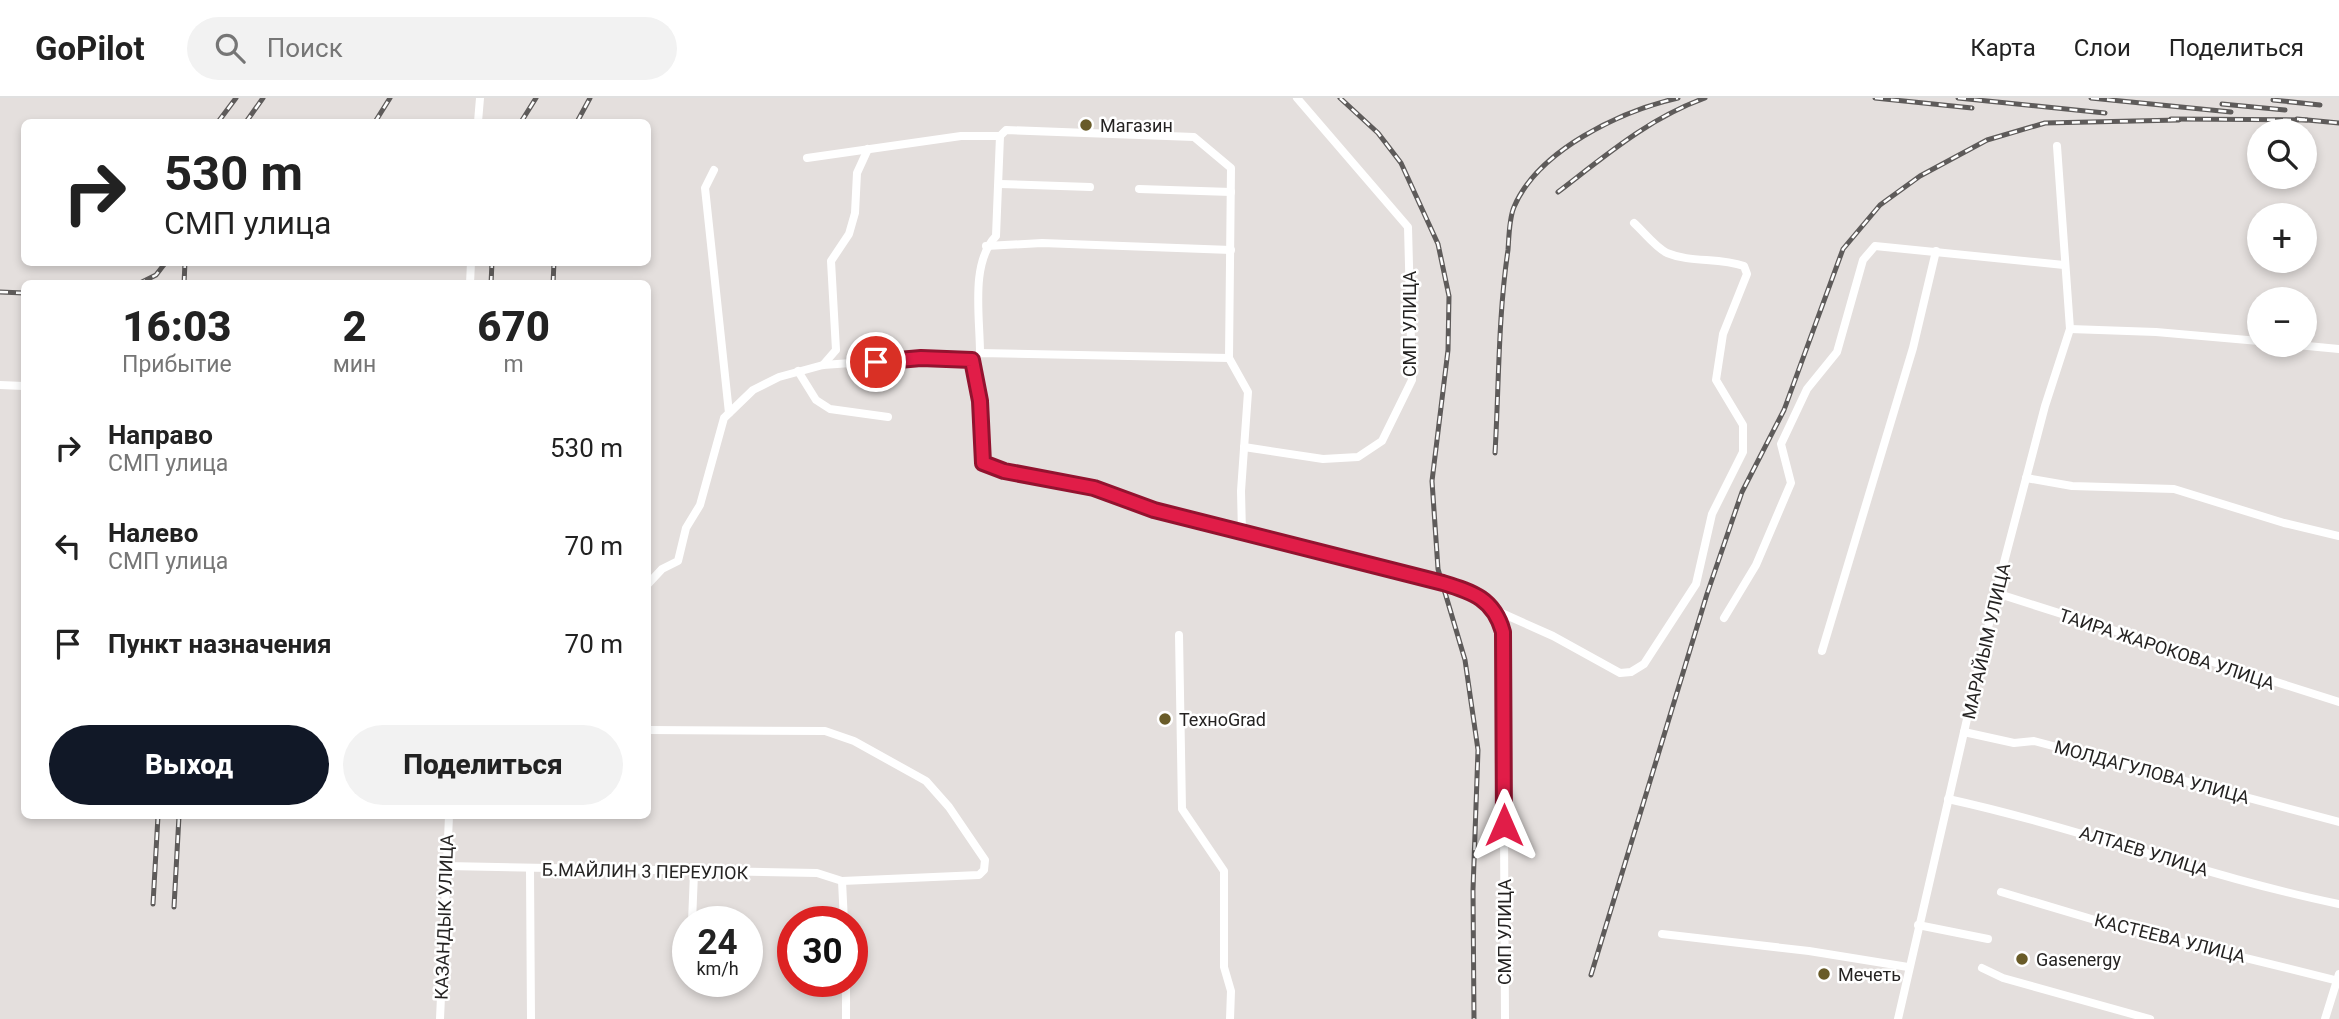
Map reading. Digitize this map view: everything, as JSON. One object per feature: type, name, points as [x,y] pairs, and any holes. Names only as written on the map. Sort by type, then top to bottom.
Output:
[{"type":"street","points":[[478,119],[480,98]]},
{"type":"street","name":"СМП УЛИЦА","points":[[1244,447],[1323,459],[1358,457],[1382,441],[1412,380],[1408,227],[1297,98]]},
{"type":"street","points":[[807,158],[961,136],[1000,136],[1006,130],[1041,129],[1194,137],[1231,168],[1229,358],[1248,392],[1242,533]]},
{"type":"street","points":[[726,416],[753,390],[798,371],[823,365],[921,358],[972,360],[979,353],[981,264],[986,246],[996,236],[1000,136]]},
{"type":"street","name":"МАРАЙЫМ УЛИЦА","points":[[1898,1019],[1996,593],[2026,478],[2070,329],[2057,146]]},
{"type":"street","points":[[823,365],[836,350],[831,261],[849,234],[855,214],[858,173],[868,149]]},
{"type":"street","points":[[651,581],[662,569],[678,561],[687,528],[700,505],[726,416],[705,188],[714,170]]},
{"type":"street","points":[[1000,184],[1090,187]]},
{"type":"street","points":[[1139,189],[1231,192]]},
{"type":"street","points":[[972,360],[980,401],[983,463],[1004,471],[1094,488],[1154,510],[1470,591],[1497,611],[1553,636],[1620,673],[1631,672],[1644,664],[1696,584],[1712,514],[1743,452],[1743,425],[1716,380],[1723,334],[1747,274],[1744,266],[1727,260],[1690,258],[1666,252],[1634,223]]},
{"type":"street","points":[[986,246],[1042,243],[1231,250]]},
{"type":"street","points":[[1724,618],[1756,565],[1791,483],[1781,444],[1807,389],[1837,352],[1863,260],[1875,246],[2064,265]]},
{"type":"street","points":[[1822,651],[1913,348],[1936,251]]},
{"type":"street","points":[[2070,329],[2156,332],[2247,340]]},
{"type":"street","points":[[2317,347],[2339,349]]},
{"type":"street","points":[[979,353],[1229,358]]},
{"type":"street","points":[[798,371],[816,400],[830,409],[888,417]]},
{"type":"street","points":[[0,385],[21,386]]},
{"type":"street","points":[[2026,478],[2072,486],[2174,489],[2284,523],[2339,536]]},
{"type":"street","name":"ТАИРА ЖАРОКОВА УЛИЦА","points":[[1996,593],[2339,702]]},
{"type":"street","name":"СМП УЛИЦА","points":[[1497,611],[1503,632],[1505,1019]]},
{"type":"street","points":[[1179,635],[1182,810],[1224,870],[1224,967],[1231,991],[1230,1019]]},
{"type":"street","name":"Б.МАЙЛИН 3 ПЕРЕУЛОК","points":[[446,866],[530,870],[817,873],[842,881],[979,875],[984,870],[985,860],[949,807],[926,781],[854,741],[825,731],[651,730]]},
{"type":"street","name":"МОЛДАГУЛОВА УЛИЦА","points":[[1964,732],[2014,743],[2034,741],[2339,822]]},
{"type":"street","name":"АЛТАЕВ УЛИЦА","points":[[1948,799],[2022,815],[2197,868],[2339,904]]},
{"type":"street","name":"КАЗАНДЫК УЛИЦА","points":[[440,1019],[449,819]]},
{"type":"street","points":[[530,870],[531,1019]]},
{"type":"street","points":[[693,906],[694,873]]},
{"type":"street","points":[[842,881],[843,906]]},
{"type":"street","name":"КАСТЕЕВА УЛИЦА","points":[[2001,892],[2115,926],[2339,979]]},
{"type":"street","points":[[1918,925],[1988,939]]},
{"type":"street","points":[[1662,934],[1809,951],[1908,967]]},
{"type":"street","points":[[1982,968],[2003,978],[2150,1019]]},
{"type":"street","points":[[2325,1019],[2339,979]]},
{"type":"street","points":[[846,997],[846,1019]]},
{"type":"railway","points":[[220,119],[236,98]]},
{"type":"railway","points":[[248,119],[263,98]]},
{"type":"railway","points":[[377,119],[390,98]]},
{"type":"railway","points":[[523,119],[536,98]]},
{"type":"railway","points":[[579,119],[590,98]]},
{"type":"railway","points":[[1340,98],[1378,133],[1401,163],[1438,244],[1449,296],[1448,350],[1432,481],[1438,569],[1465,660],[1478,750],[1473,890],[1474,1019]]},
{"type":"railway","points":[[1495,453],[1502,301],[1514,207],[1526,186],[1561,151],[1607,123],[1678,98]]},
{"type":"railway","points":[[1558,192],[1646,127],[1705,98]]},
{"type":"railway","points":[[1875,98],[1972,108]]},
{"type":"railway","points":[[1958,98],[2105,113]]},
{"type":"railway","points":[[2091,98],[2231,112]]},
{"type":"railway","points":[[2273,100],[2320,105]]},
{"type":"railway","points":[[2222,104],[2285,110]]},
{"type":"railway","points":[[2171,119],[2247,120]]},
{"type":"railway","points":[[1591,975],[1707,594],[1742,492],[1784,410],[1843,249],[1880,205],[1920,176],[1987,140],[2045,123],[2179,120]]},
{"type":"railway","points":[[2317,121],[2339,123]]},
{"type":"railway","points":[[146,280],[156,275],[163,266]]},
{"type":"railway","points":[[184,280],[185,266]]},
{"type":"railway","points":[[491,280],[492,266]]},
{"type":"railway","points":[[553,280],[554,266]]},
{"type":"railway","points":[[0,292],[21,293]]},
{"type":"railway","points":[[153,904],[158,819]]},
{"type":"railway","points":[[174,907],[179,819]]},
{"type":"place","name":"Магазин","points":[[1086,125]]},
{"type":"place","name":"ТехноGrad","points":[[1165,719]]},
{"type":"place","name":"Gasenergy","points":[[2022,959]]},
{"type":"place","name":"Мечеть","points":[[1824,974]]},
{"type":"route","points":[[876,362],[921,358],[972,360],[976,369],[980,401],[983,463],[1004,471],[1094,488],[1193,521],[1443,583],[1470,591],[1484,601],[1497,611],[1503,632],[1504,825]]}]
